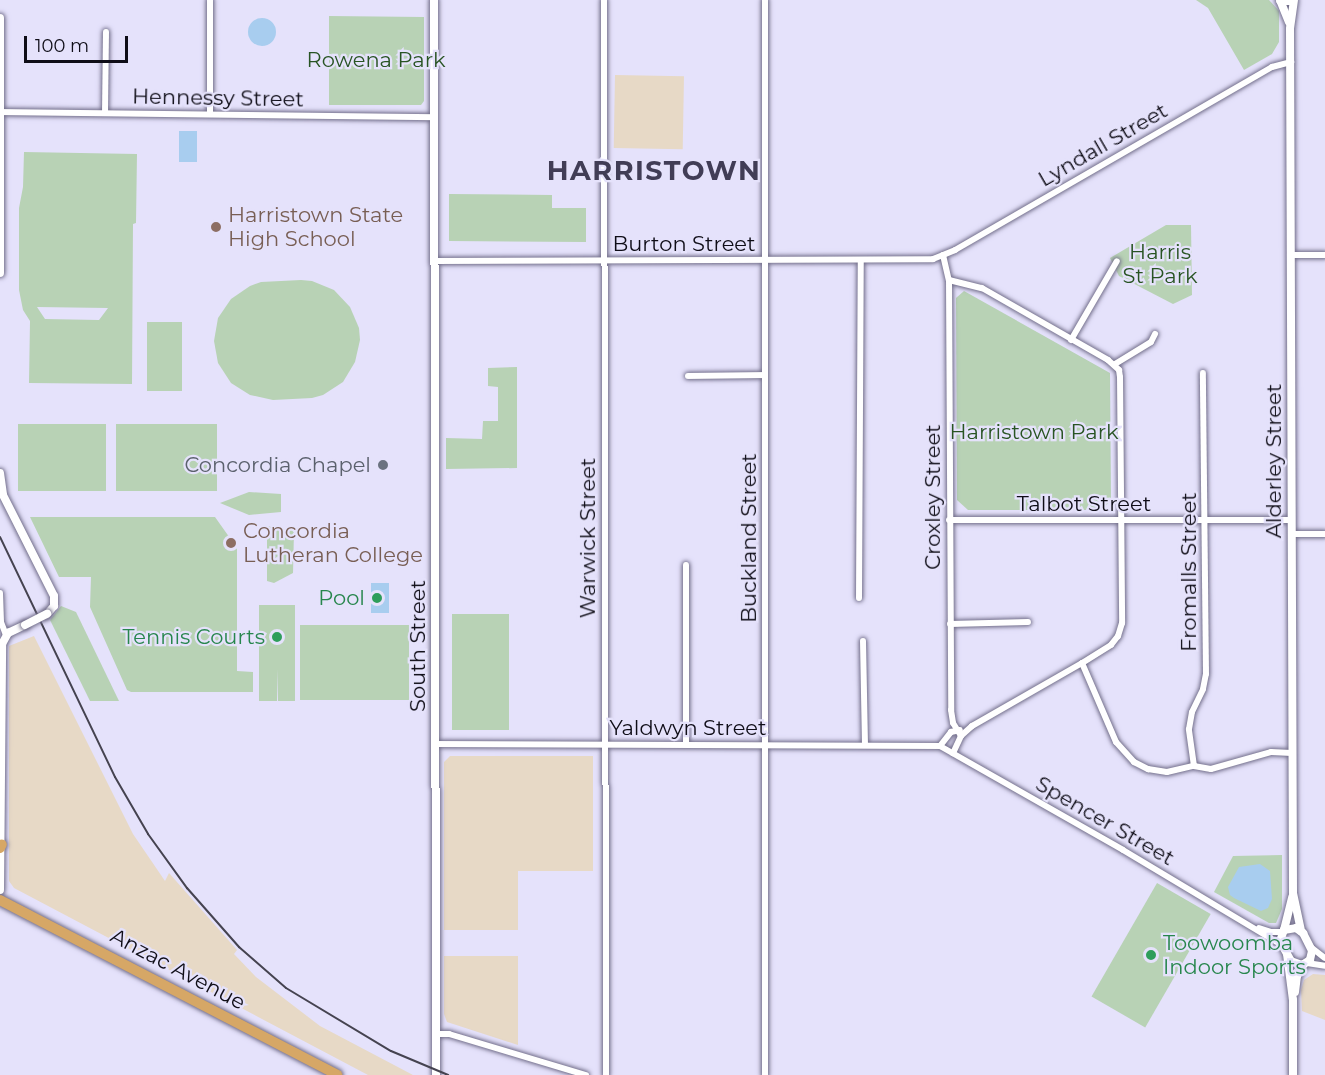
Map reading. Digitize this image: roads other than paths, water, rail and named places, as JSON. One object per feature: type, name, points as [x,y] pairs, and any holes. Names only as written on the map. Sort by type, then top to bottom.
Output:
[{"type":"highway","name":"Anzac Avenue","points":[[0,900],[337,1075]]},
{"type":"main road","points":[[1280,0],[1293,0]]},
{"type":"street","points":[[210,0],[210,114]]},
{"type":"street","name":"South Street","points":[[434,0],[436,1075]]},
{"type":"street","name":"Warwick Street","points":[[604,0],[606,1075]]},
{"type":"street","name":"Buckland Street","points":[[765,0],[765,1075]]},
{"type":"street","name":"Alderley Street","points":[[1280,0],[1290,29]]},
{"type":"street","name":"Alderley Street","points":[[1293,0],[1290,29],[1293,893],[1301,931]]},
{"type":"street","points":[[0,18],[0,273]]},
{"type":"street","points":[[105,32],[105,113]]},
{"type":"street","name":"Lyndall Street","points":[[933,259],[1265,71],[1290,62]]},
{"type":"street","name":"Hennessy Street","points":[[0,112],[434,117]]},
{"type":"street","name":"Croxley Street","points":[[943,255],[949,280],[951,710],[959,733]]},
{"type":"street","points":[[1291,255],[1325,255]]},
{"type":"street","name":"Burton Street","points":[[434,261],[933,259]]},
{"type":"street","points":[[859,598],[861,261]]},
{"type":"street","points":[[1071,340],[1118,261]]},
{"type":"street","points":[[940,746],[951,732],[959,733],[972,726],[1111,645],[1119,636],[1122,623],[1120,377],[1114,364],[982,288],[949,280]]},
{"type":"street","points":[[1114,364],[1151,342],[1155,334]]},
{"type":"street","name":"Fromalls Street","points":[[1194,766],[1189,729],[1192,712],[1203,689],[1206,674],[1203,373]]},
{"type":"street","points":[[688,376],[765,375]]},
{"type":"street","points":[[0,473],[3,495],[54,596],[54,606],[47,614],[6,635]]},
{"type":"street","name":"Talbot Street","points":[[949,520],[1292,520]]},
{"type":"street","points":[[1292,534],[1325,534]]},
{"type":"street","points":[[686,565],[686,744]]},
{"type":"street","points":[[0,593],[1,622],[6,635],[2,648],[0,890]]},
{"type":"street","points":[[950,624],[1028,622]]},
{"type":"street","points":[[863,640],[865,744]]},
{"type":"street","points":[[1082,663],[1116,742],[1134,762],[1148,769],[1167,772],[1194,766],[1211,769],[1271,752],[1292,753]]},
{"type":"street","points":[[953,753],[959,733]]},
{"type":"street","name":"Yaldwyn Street","points":[[436,744],[940,746]]},
{"type":"street","name":"Spencer Street","points":[[940,746],[1252,925],[1282,945]]},
{"type":"street","name":"Alderley Street","points":[[1284,931],[1293,893]]},
{"type":"street","name":"Spencer Street","points":[[1252,925],[1268,932],[1284,931]]},
{"type":"street","points":[[1325,958],[1311,947],[1301,931],[1293,927],[1284,931],[1282,945],[1293,963],[1325,966]]},
{"type":"street","points":[[1293,1000],[1297,976],[1312,956],[1311,947]]},
{"type":"street","points":[[1287,954],[1293,1000],[1293,1075]]},
{"type":"street","points":[[436,1034],[449,1034],[586,1075]]},
{"type":"water","points":[[262,18],[272,22],[276,32],[272,42],[262,46],[252,42],[248,32],[252,22]]},
{"type":"water","points":[[179,131],[197,131],[197,162],[179,162]]},
{"type":"water","points":[[371,583],[389,583],[389,613],[371,613]]},
{"type":"water","points":[[1260,864],[1270,871],[1272,899],[1268,908],[1261,911],[1234,898],[1230,895],[1228,887],[1239,867]]},
{"type":"railway","points":[[0,537],[115,777],[148,834],[187,888],[239,947],[286,988],[391,1051],[448,1075]]},
{"type":"place","name":"Harristown State High School","points":[[216,227]]},
{"type":"place","name":"Concordia Chapel","points":[[383,465]]},
{"type":"place","name":"Concordia Lutheran College","points":[[231,543]]},
{"type":"place","name":"Pool","points":[[377,598]]},
{"type":"place","name":"Tennis Courts","points":[[277,637]]},
{"type":"place","name":"Toowoomba Indoor Sports","points":[[1151,955]]},
{"type":"district","name":"HARRISTOWN","points":[[654,171]]},
{"type":"park label","name":"Rowena Park","points":[[376,60]]},
{"type":"park label","name":"Harris St Park","points":[[1160,264]]},
{"type":"park label","name":"Harristown Park","points":[[1034,432]]}]
